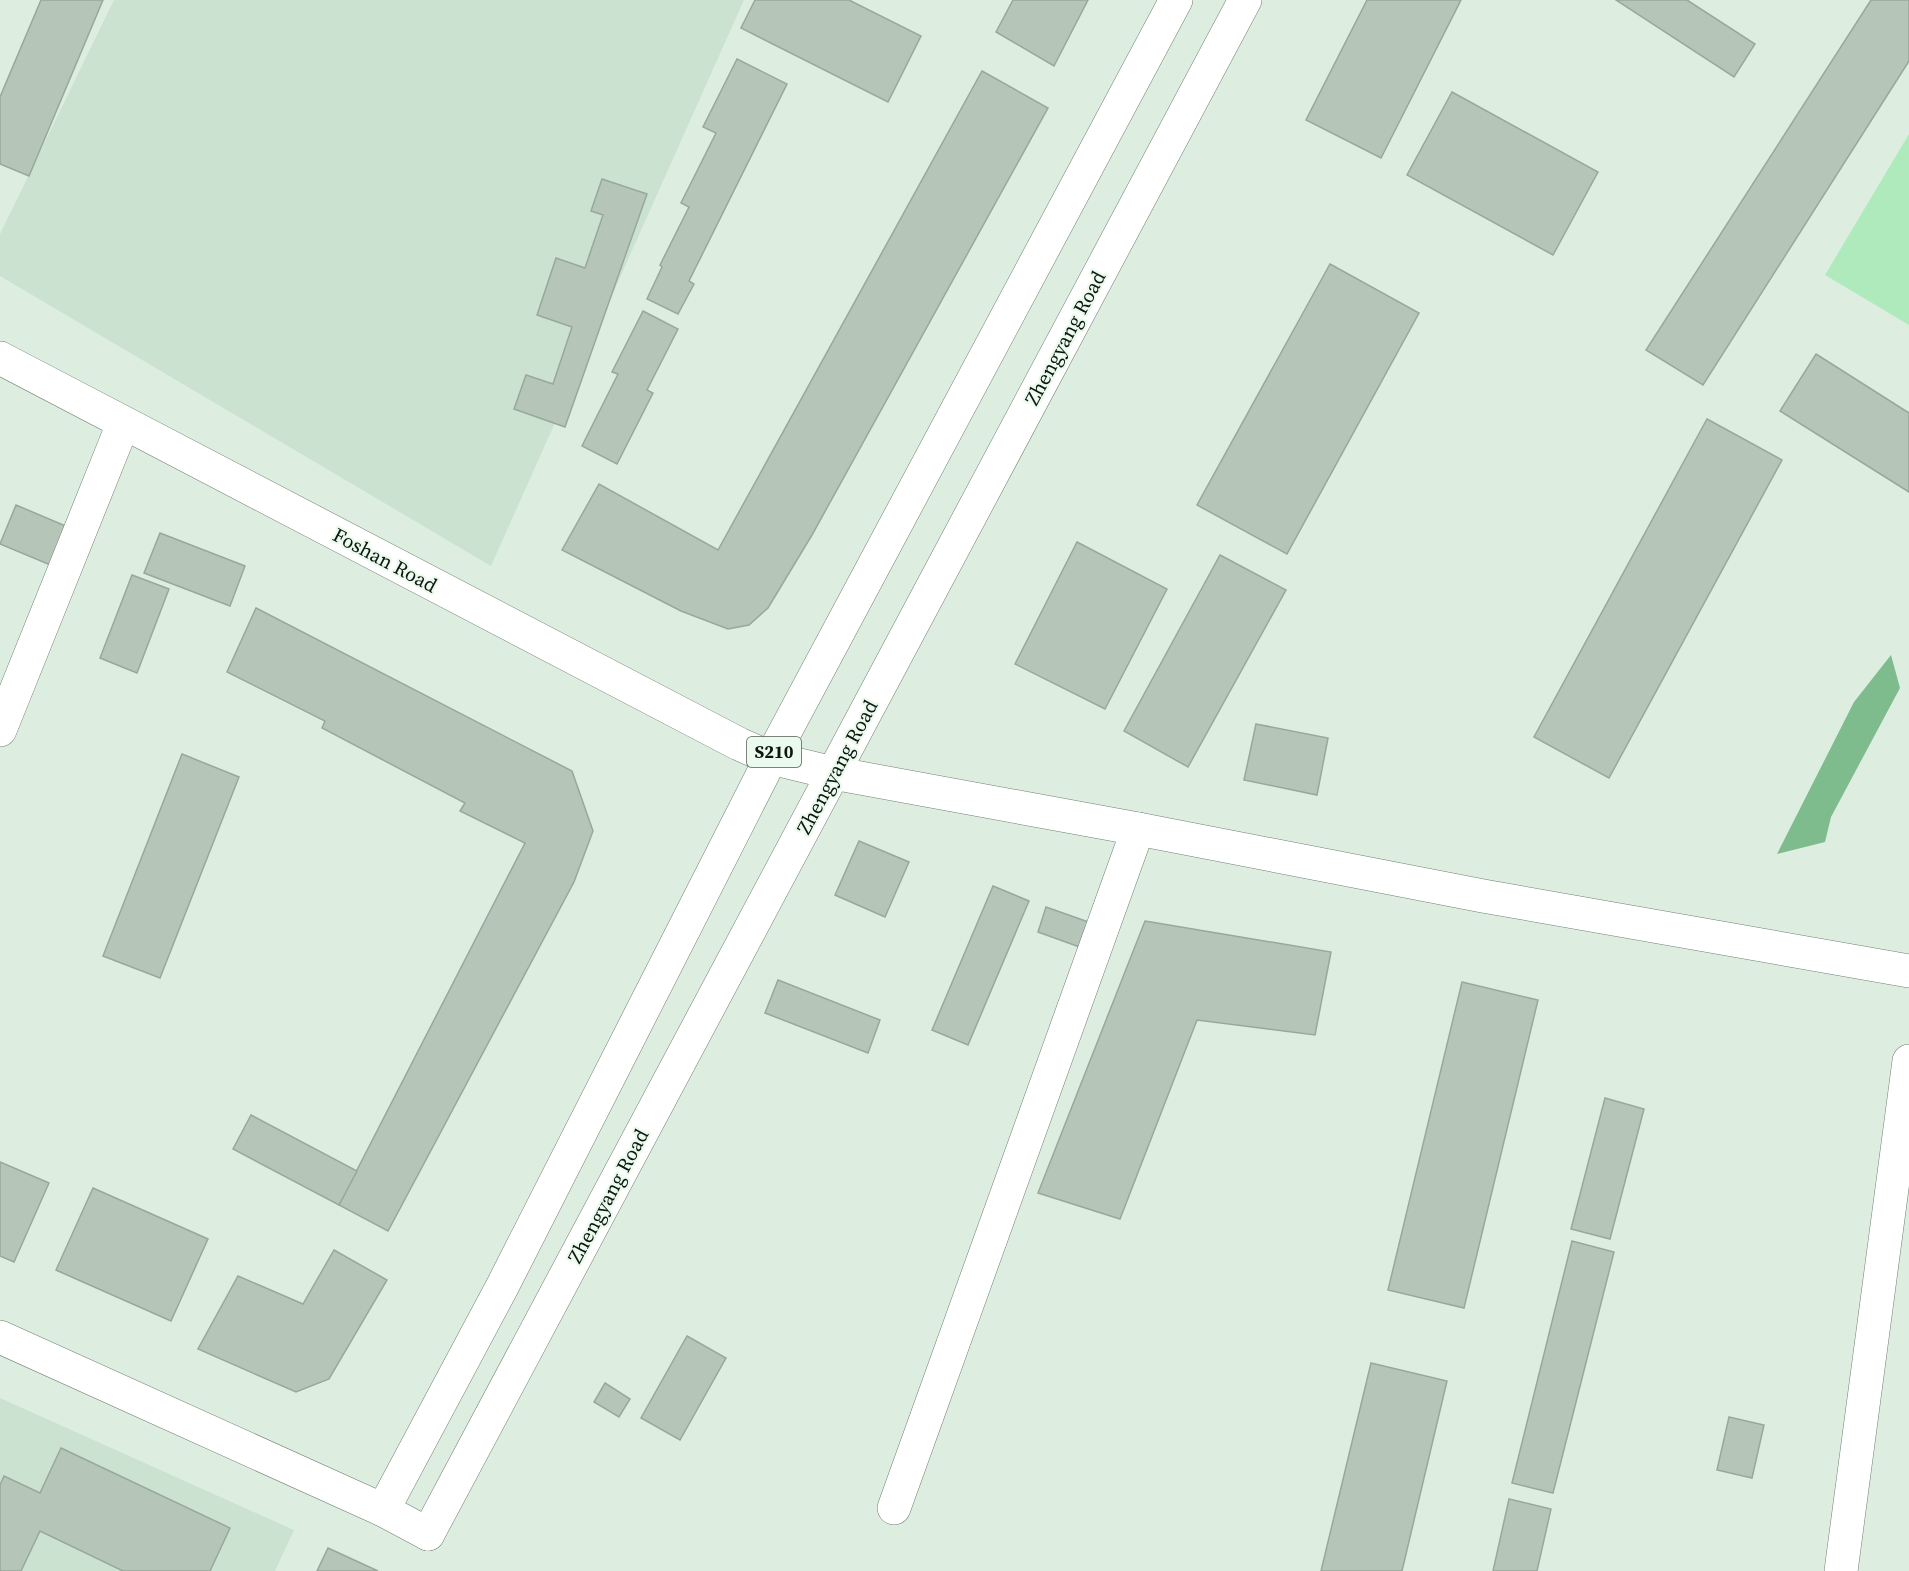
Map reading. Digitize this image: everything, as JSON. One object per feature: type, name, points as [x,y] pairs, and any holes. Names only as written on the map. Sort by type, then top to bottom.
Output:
[{"type":"main road","name":"S210","points":[[383,1510],[513,1267],[771,758],[1176,0]]},
{"type":"main road","name":"Zhengyang Road","points":[[383,1510],[428,1534],[1245,0]]},
{"type":"main road","name":"Foshan Road","points":[[0,358],[739,744],[771,758],[833,773],[1483,896],[1909,971]]},
{"type":"main road","points":[[0,730],[123,424]]},
{"type":"main road","points":[[894,1508],[1138,829]]},
{"type":"main road","points":[[1841,1571],[1909,1060]]},
{"type":"main road","points":[[0,1337],[383,1510]]},
{"type":"shaded area","points":[[114,0],[744,0],[491,566],[0,276],[0,234]]},
{"type":"shaded area","points":[[0,1398],[294,1530],[275,1571],[0,1571]]},
{"type":"green space","points":[[1909,134],[1909,325],[1825,275]]},
{"type":"green space","points":[[1891,655],[1900,688],[1831,817],[1825,842],[1777,854],[1854,702]]},
{"type":"building","points":[[41,0],[103,0],[29,176],[0,164],[0,97]]},
{"type":"building","points":[[755,0],[849,0],[921,36],[888,102],[741,28]]},
{"type":"building","points":[[1013,0],[1088,0],[1054,66],[996,32]]},
{"type":"building","points":[[1367,0],[1461,0],[1381,158],[1306,120]]},
{"type":"building","points":[[1616,0],[1687,0],[1755,44],[1734,77]]},
{"type":"building","points":[[1871,0],[1909,0],[1909,61],[1703,385],[1646,350]]},
{"type":"building","points":[[737,59],[787,84],[689,281],[694,284],[678,314],[647,299],[662,267],[660,265],[689,207],[681,203],[716,133],[703,127]]},
{"type":"building","points":[[982,71],[1048,108],[812,535],[768,608],[749,625],[728,629],[681,611],[562,550],[599,484],[718,550]]},
{"type":"building","points":[[1452,92],[1598,172],[1553,255],[1407,175]]},
{"type":"building","points":[[602,179],[647,194],[565,427],[514,409],[526,375],[553,384],[572,327],[537,315],[556,258],[585,268],[603,215],[591,211]]},
{"type":"building","points":[[1330,264],[1419,313],[1287,554],[1197,505]]},
{"type":"building","points":[[643,311],[678,329],[647,390],[653,393],[617,464],[582,446],[618,374],[612,372]]},
{"type":"building","points":[[1816,354],[1909,413],[1909,492],[1780,411]]},
{"type":"building","points":[[1707,419],[1782,460],[1609,778],[1534,737]]},
{"type":"building","points":[[16,505],[75,530],[60,569],[0,544]]},
{"type":"building","points":[[160,533],[245,566],[230,606],[144,573]]},
{"type":"building","points":[[1077,542],[1167,589],[1105,709],[1015,664]]},
{"type":"building","points":[[1220,555],[1286,590],[1188,767],[1124,731]]},
{"type":"building","points":[[132,575],[169,589],[137,673],[100,658]]},
{"type":"building","points":[[256,608],[572,771],[593,831],[574,882],[388,1231],[339,1205],[525,843],[460,811],[465,803],[322,728],[325,721],[227,672]]},
{"type":"building","points":[[1256,724],[1328,738],[1317,795],[1244,780]]},
{"type":"building","points":[[182,754],[239,777],[160,978],[103,956]]},
{"type":"building","points":[[859,841],[909,862],[885,917],[835,895]]},
{"type":"building","points":[[993,886],[1029,901],[968,1045],[932,1030]]},
{"type":"building","points":[[1046,907],[1094,924],[1085,949],[1038,932]]},
{"type":"building","points":[[1145,921],[1331,952],[1315,1035],[1197,1020],[1120,1219],[1038,1193]]},
{"type":"building","points":[[778,980],[880,1020],[868,1053],[765,1013]]},
{"type":"building","points":[[1462,982],[1538,1000],[1464,1308],[1388,1290]]},
{"type":"building","points":[[1605,1098],[1644,1109],[1610,1239],[1571,1229]]},
{"type":"building","points":[[251,1115],[357,1171],[339,1205],[233,1149]]},
{"type":"building","points":[[0,1162],[49,1183],[14,1262],[0,1256]]},
{"type":"building","points":[[93,1188],[208,1239],[171,1321],[56,1270]]},
{"type":"building","points":[[1572,1241],[1614,1252],[1553,1493],[1512,1483]]},
{"type":"building","points":[[334,1250],[387,1280],[329,1379],[296,1392],[198,1349],[238,1276],[303,1304]]},
{"type":"building","points":[[687,1336],[726,1358],[680,1440],[641,1418]]},
{"type":"building","points":[[1371,1363],[1447,1381],[1402,1571],[1321,1571]]},
{"type":"building","points":[[605,1383],[630,1399],[619,1417],[594,1402]]},
{"type":"building","points":[[1729,1417],[1764,1425],[1752,1478],[1717,1470]]},
{"type":"building","points":[[61,1448],[230,1528],[210,1571],[123,1571],[40,1531],[21,1571],[0,1571],[0,1485],[4,1476],[40,1493]]},
{"type":"building","points":[[1509,1499],[1551,1509],[1537,1571],[1493,1571]]},
{"type":"building","points":[[328,1548],[378,1571],[317,1571]]}]
